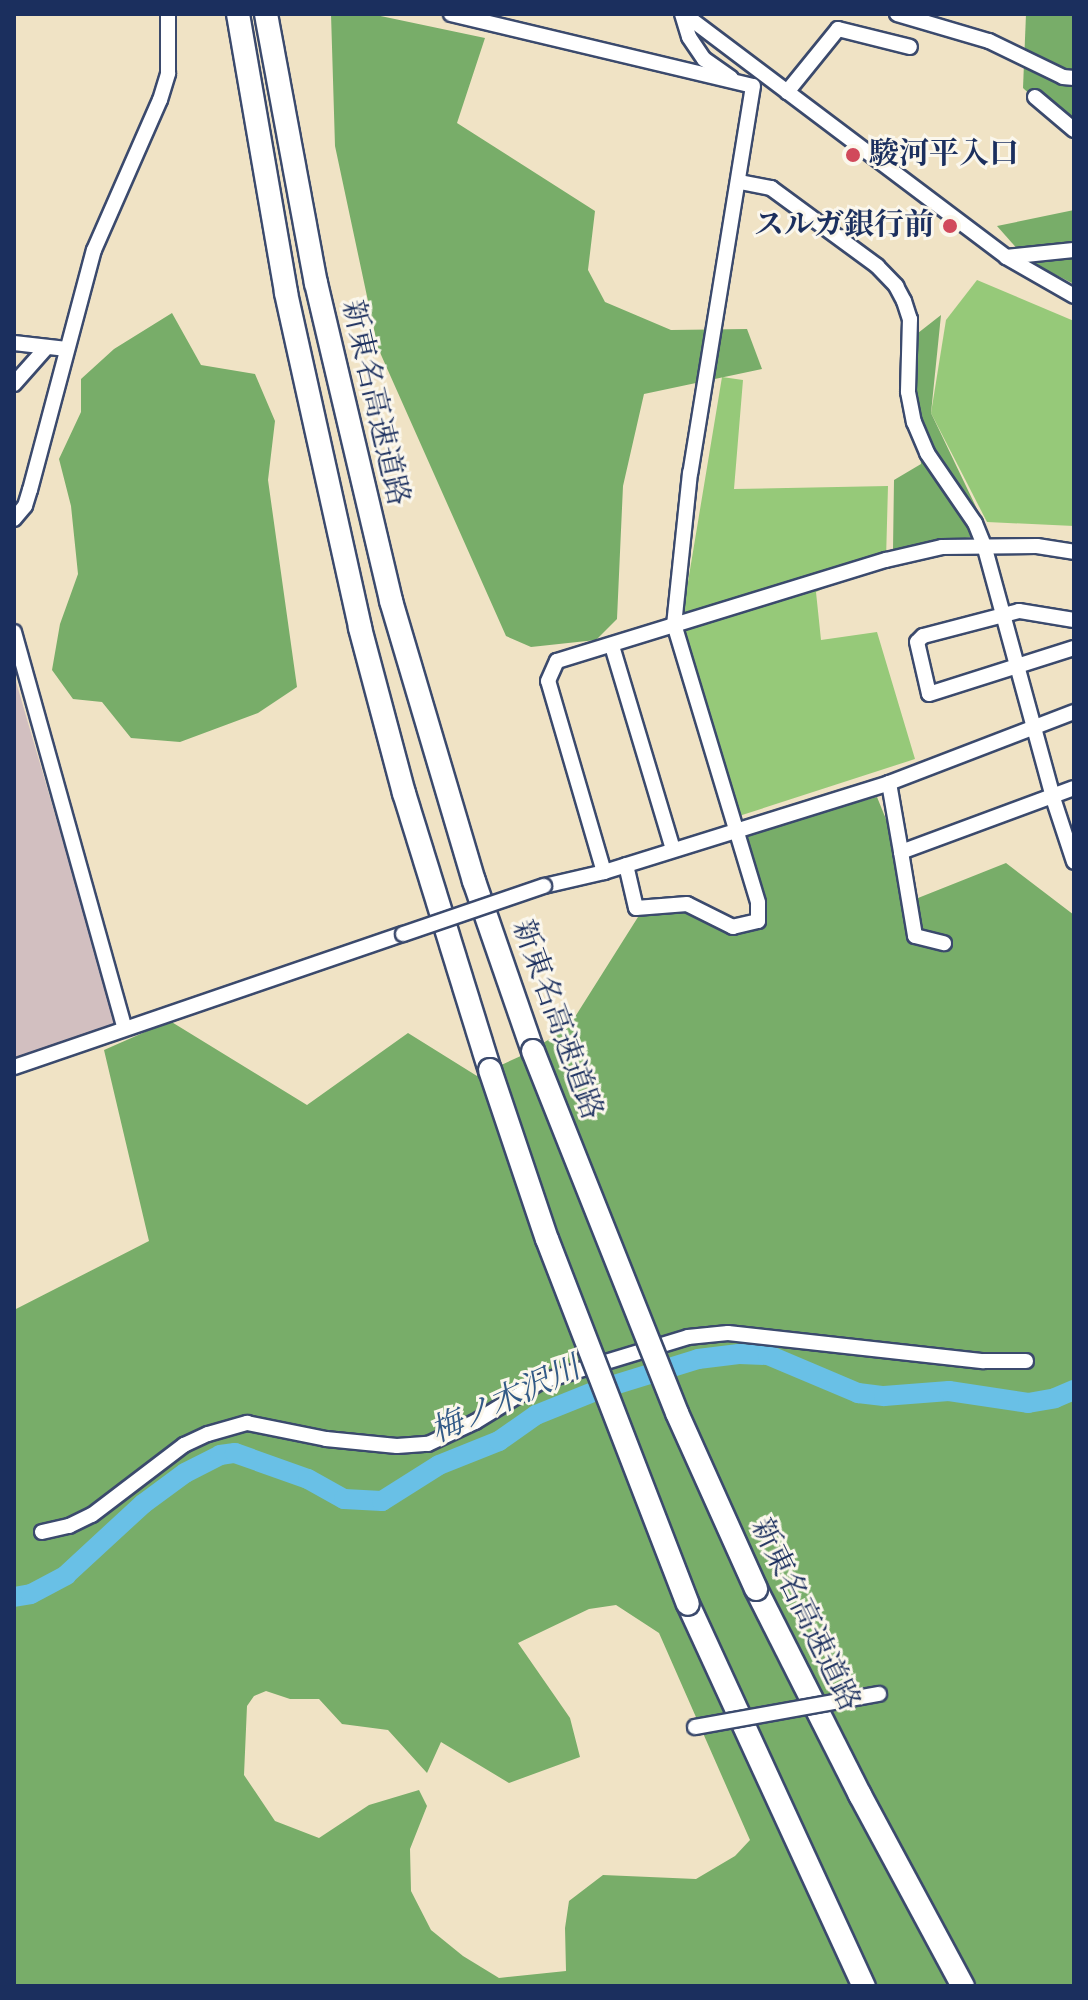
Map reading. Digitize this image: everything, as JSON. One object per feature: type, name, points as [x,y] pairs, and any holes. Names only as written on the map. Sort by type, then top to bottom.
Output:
[{"type":"highway","name":"新東名高速道路","points":[[238,14],[286,293],[357,613],[404,793],[490,1070],[547,1239],[688,1604],[805,1864],[864,1986]]},
{"type":"highway","name":"新東名高速道路","points":[[266,14],[316,283],[391,601],[474,881],[533,1051],[677,1413],[756,1589],[860,1795],[961,1983]]},
{"type":"street","points":[[14,519],[25,506],[30,490],[94,250],[160,100],[171,54],[168,14]]},
{"type":"street","points":[[451,14],[753,86]]},
{"type":"street","points":[[683,14],[689,37],[704,59],[733,79],[753,86]]},
{"type":"street","points":[[683,14],[1006,257],[1074,296]]},
{"type":"street","points":[[897,14],[989,41],[1063,77],[1074,78]]},
{"type":"street","points":[[787,92],[838,29],[910,47]]},
{"type":"street","points":[[626,865],[636,908],[687,904],[733,927],[758,921],[758,903],[674,624],[690,473],[757,70]]},
{"type":"street","points":[[1035,97],[1074,130]]},
{"type":"street","points":[[740,182],[771,188],[877,266],[896,286],[910,319],[908,392],[914,422],[927,453],[975,523],[984,545],[1053,798],[1074,862]]},
{"type":"street","points":[[1006,257],[1074,250]]},
{"type":"street","points":[[14,343],[67,349]]},
{"type":"street","points":[[14,384],[46,348]]},
{"type":"street","points":[[604,872],[548,681],[557,661],[886,560],[942,547],[1037,546],[1074,552]]},
{"type":"street","points":[[1074,620],[1036,611],[1001,614],[923,636],[917,642],[929,694],[1074,648]]},
{"type":"street","points":[[14,632],[124,1027]]},
{"type":"street","points":[[612,646],[673,849]]},
{"type":"street","points":[[14,1067],[544,886],[604,872],[889,783],[1074,712]]},
{"type":"street","points":[[889,783],[915,936],[944,943]]},
{"type":"street","points":[[901,852],[1074,788]]},
{"type":"street","points":[[42,1532],[69,1526],[92,1515],[177,1450],[208,1434],[247,1423],[326,1439],[397,1446],[428,1444],[475,1422],[540,1382],[688,1337],[728,1333],[983,1361],[1026,1361]]},
{"type":"street","points":[[695,1727],[879,1694]]},
{"type":"shaded area","points":[[14,675],[118,1029],[14,1072]]},
{"type":"green space","points":[[331,14],[371,14],[485,38],[457,123],[595,211],[588,270],[605,302],[671,330],[747,329],[762,369],[644,394],[623,486],[617,619],[596,640],[531,647],[506,636],[378,348],[335,146]]},
{"type":"green space","points":[[1026,14],[1074,14],[1074,135],[1023,88]]},
{"type":"green space","points":[[1074,210],[1074,284],[1028,261],[997,226]]},
{"type":"green space","points":[[977,280],[1074,321],[1074,526],[987,522],[931,413],[946,320]]},
{"type":"green space","points":[[172,313],[201,365],[255,374],[275,421],[268,480],[297,687],[258,713],[180,742],[131,738],[102,702],[73,699],[52,670],[60,624],[78,574],[71,506],[59,459],[81,412],[81,379],[114,349]]},
{"type":"green space","points":[[941,315],[931,413],[989,534],[893,550],[894,480],[921,464],[914,402],[918,333]]},
{"type":"green space","points":[[722,377],[743,380],[734,489],[888,486],[886,560],[816,592],[821,640],[877,632],[915,759],[739,816],[681,624]]},
{"type":"green space","points":[[877,797],[918,898],[1006,863],[1074,915],[1074,1986],[14,1986],[14,1310],[149,1241],[104,1050],[170,1021],[307,1105],[408,1033],[477,1076],[523,1055],[568,1028],[638,917],[689,901],[733,927],[763,920],[747,832]],"holes":[[[616,1605],[659,1633],[750,1840],[735,1856],[696,1879],[603,1875],[569,1901],[565,1928],[566,1971],[499,1978],[463,1956],[431,1930],[411,1891],[410,1849],[427,1806],[419,1790],[369,1805],[319,1838],[275,1821],[244,1775],[247,1706],[254,1696],[266,1691],[290,1699],[319,1699],[342,1724],[388,1730],[427,1773],[441,1742],[509,1783],[580,1757],[570,1718],[518,1643],[589,1609]]]},
{"type":"waterway","name":"梅ノ木沢川","points":[[14,1597],[31,1594],[66,1575],[143,1504],[185,1473],[220,1455],[235,1453],[308,1479],[344,1499],[382,1501],[439,1465],[499,1441],[536,1415],[598,1390],[698,1359],[739,1354],[768,1355],[858,1393],[884,1396],[949,1391],[1028,1403],[1055,1398],[1074,1390]]},
{"type":"place","name":"駿河平入口","points":[[853,155]]},
{"type":"place","name":"スルガ銀行前","points":[[950,226]]}]
